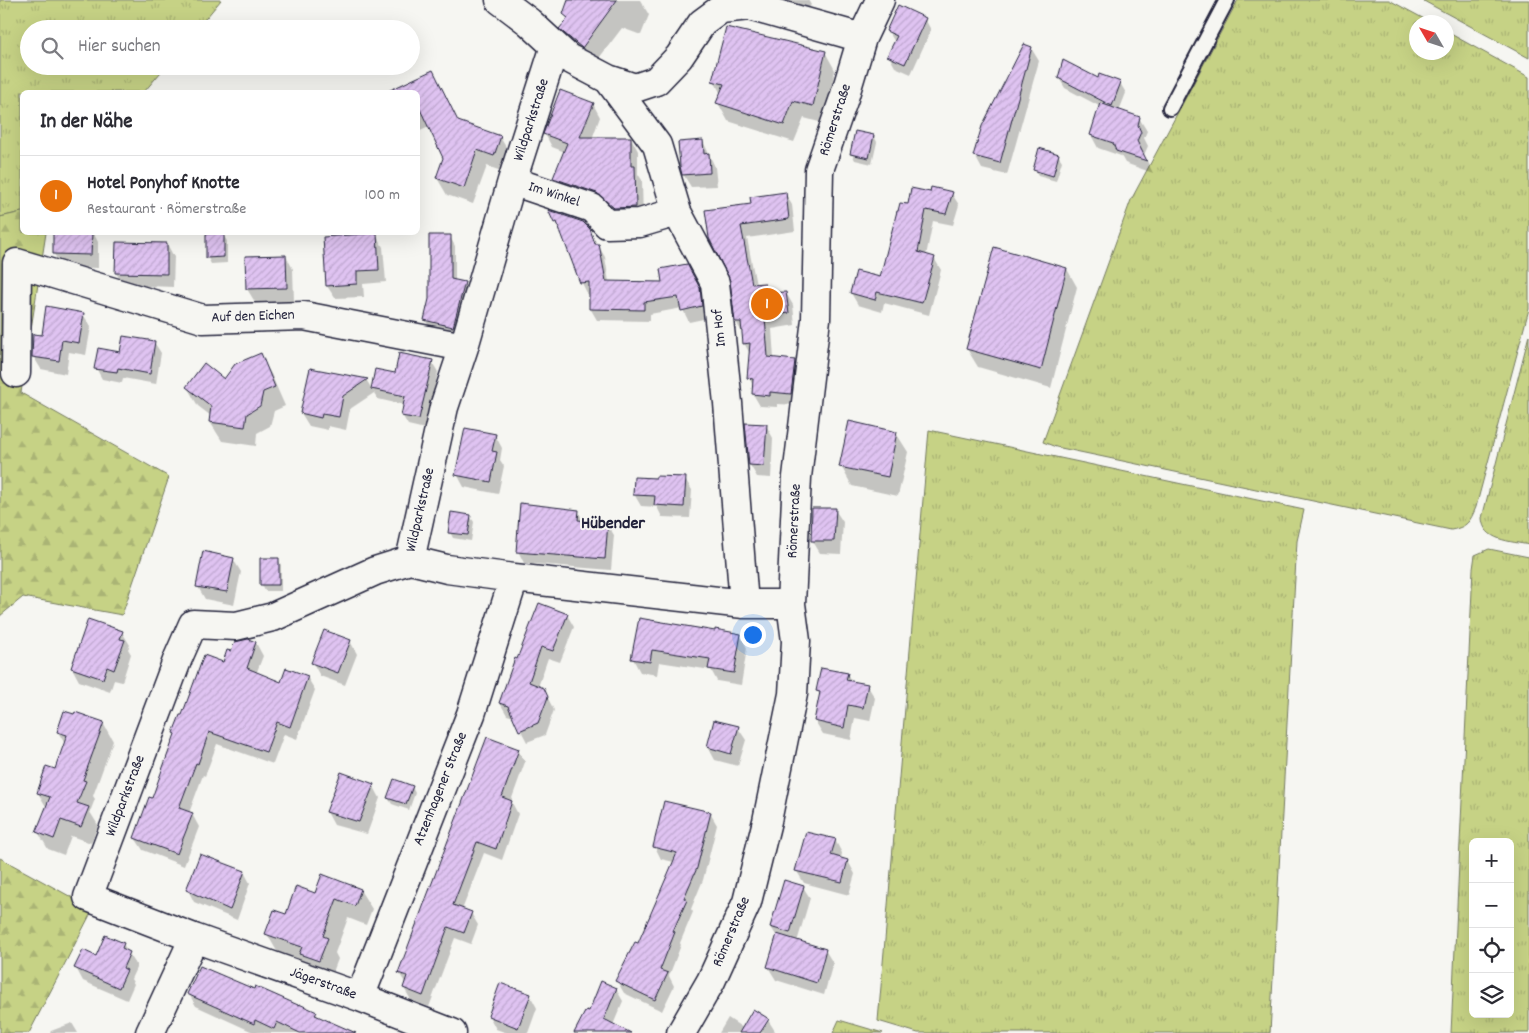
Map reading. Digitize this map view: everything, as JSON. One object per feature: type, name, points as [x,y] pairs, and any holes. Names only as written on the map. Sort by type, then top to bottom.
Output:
[{"type":"street","points":[[500,0],[531,11],[555,46],[568,58],[608,79],[635,88],[656,81],[680,58],[702,23],[721,9],[749,6],[862,38]]},
{"type":"street","name":"Römerstraße","points":[[682,1033],[711,981],[747,902],[767,821],[793,694],[796,641],[791,604],[798,477],[816,319],[820,170],[862,38],[880,0]]},
{"type":"street","name":"Wildparkstraße","points":[[88,897],[178,658],[193,624],[236,626],[273,617],[375,571],[410,560],[444,407],[555,46]]},
{"type":"street","name":"Im Hof","points":[[608,79],[657,146],[677,212],[715,283],[728,403],[744,604]]},
{"type":"street","name":"Im Winkel","points":[[512,181],[592,208],[607,224],[640,222],[677,212]]},
{"type":"street","name":"Auf den Eichen","points":[[16,373],[17,263],[203,319],[304,316],[464,347]]},
{"type":"street","points":[[410,560],[447,569],[514,578],[744,604],[791,604]]},
{"type":"street","name":"Atzenhagener Straße","points":[[360,997],[471,714],[514,578]]},
{"type":"street","name":"Jägerstraße","points":[[88,897],[194,938],[360,997],[452,1033]]},
{"type":"street","points":[[150,1033],[194,938]]},
{"type":"lane","points":[[1170,108],[1227,0]]},
{"type":"green space","points":[[0,0],[221,0],[204,20],[20,20],[20,75],[158,75],[146,90],[20,90],[20,212],[0,217]]},
{"type":"green space","points":[[1238,0],[1389,0],[1417,15],[1409,15],[1409,60],[1454,60],[1454,36],[1529,77],[1529,309],[1476,507],[1470,520],[1461,527],[1451,530],[1056,447],[1043,442],[1131,200]]},
{"type":"green space","points":[[1422,0],[1529,0],[1529,58],[1454,17],[1454,15],[1450,15]]},
{"type":"green space","points":[[20,212],[20,235],[46,235],[21,393],[169,477],[122,615],[23,597],[0,616],[0,217]]},
{"type":"green space","points":[[1529,335],[1529,545],[1506,541],[1493,536],[1487,531],[1482,518]]},
{"type":"green space","points":[[929,430],[1304,510],[1297,541],[1270,1033],[918,1033],[878,1021]]},
{"type":"green space","points":[[1489,549],[1529,557],[1529,1033],[1451,1033],[1475,555]]},
{"type":"green space","points":[[0,858],[93,909],[29,1033],[0,1033]]},
{"type":"green space","points":[[839,1020],[883,1033],[833,1033]]},
{"type":"building","points":[[568,0],[617,0],[582,48],[559,29],[568,18],[563,14]]},
{"type":"building","points":[[898,5],[926,18],[905,64],[887,56],[897,36],[886,31]]},
{"type":"building","points":[[726,27],[826,51],[813,106],[793,101],[784,125],[716,103],[724,84],[712,81]]},
{"type":"building","points":[[1024,44],[1032,47],[1000,163],[973,156],[982,126]]},
{"type":"building","points":[[1063,60],[1098,78],[1099,74],[1121,82],[1112,106],[1058,78]]},
{"type":"building","points":[[433,70],[458,121],[501,136],[494,156],[477,150],[464,188],[436,178],[443,158],[420,109],[420,90],[390,90]]},
{"type":"building","points":[[560,90],[594,103],[580,137],[631,137],[631,166],[635,166],[636,207],[614,208],[597,193],[553,178],[567,143],[543,134]]},
{"type":"building","points":[[1100,103],[1140,117],[1138,125],[1141,132],[1137,141],[1147,161],[1116,151],[1113,143],[1090,135]]},
{"type":"building","points":[[855,131],[874,135],[869,158],[850,154]]},
{"type":"building","points":[[703,140],[704,154],[709,153],[710,173],[682,175],[678,142]]},
{"type":"building","points":[[1039,148],[1059,154],[1053,176],[1033,170]]},
{"type":"building","points":[[931,187],[953,192],[946,214],[926,210],[918,252],[935,257],[922,303],[877,292],[875,300],[850,293],[856,271],[880,277],[897,211],[900,203],[908,204],[911,188],[930,192]]},
{"type":"building","points":[[786,192],[789,219],[741,226],[752,284],[764,283],[765,293],[786,292],[789,313],[765,317],[768,357],[795,360],[791,394],[770,392],[770,396],[752,394],[753,379],[747,378],[750,343],[743,344],[741,322],[735,322],[730,281],[709,238],[705,210],[751,204],[750,197]]},
{"type":"building","points":[[548,210],[583,222],[590,229],[595,244],[599,244],[606,281],[662,282],[660,269],[687,264],[700,288],[702,306],[681,311],[678,297],[644,302],[644,310],[589,309],[589,282],[580,283],[557,222],[554,223]]},
{"type":"building","points":[[53,235],[92,235],[91,255],[53,254]]},
{"type":"building","points":[[206,235],[224,235],[224,257],[206,258]]},
{"type":"building","points":[[377,235],[379,270],[357,271],[357,284],[326,286],[323,237]]},
{"type":"building","points":[[429,235],[451,235],[451,279],[465,282],[453,327],[424,320],[429,299]]},
{"type":"building","points":[[116,242],[167,243],[167,274],[115,273]]},
{"type":"building","points":[[994,247],[1067,268],[1041,370],[966,349]]},
{"type":"building","points":[[286,255],[287,288],[246,289],[245,256]]},
{"type":"building","points":[[46,306],[84,313],[79,343],[62,340],[59,361],[32,357],[33,334],[42,335]]},
{"type":"building","points":[[123,336],[155,341],[150,374],[118,368],[117,372],[94,369],[98,348],[120,352]]},
{"type":"building","points":[[261,353],[275,387],[263,392],[260,406],[247,414],[245,427],[209,422],[211,406],[186,387],[204,363],[224,379],[235,364]]},
{"type":"building","points":[[399,353],[433,360],[419,419],[401,416],[405,396],[371,389],[375,369],[395,373]]},
{"type":"building","points":[[310,368],[368,379],[343,396],[339,417],[322,414],[321,418],[300,413]]},
{"type":"building","points":[[849,421],[897,432],[888,477],[839,467]]},
{"type":"building","points":[[745,423],[767,424],[764,466],[749,465]]},
{"type":"building","points":[[465,428],[496,434],[492,451],[497,452],[491,482],[455,475]]},
{"type":"building","points":[[656,476],[686,477],[684,507],[654,505],[655,496],[633,495],[634,477],[656,478]]},
{"type":"building","points":[[520,503],[579,510],[578,520],[608,523],[605,559],[516,552]]},
{"type":"building","points":[[812,508],[836,508],[834,541],[811,541]]},
{"type":"building","points":[[451,512],[471,515],[468,535],[448,533]]},
{"type":"building","points":[[203,551],[234,558],[227,592],[196,587]]},
{"type":"building","points":[[260,558],[279,558],[279,585],[260,585]]},
{"type":"building","points":[[539,603],[568,614],[553,651],[541,647],[529,682],[544,688],[548,697],[538,723],[519,731],[508,706],[499,703],[515,658],[517,659]]},
{"type":"building","points":[[639,618],[741,634],[734,673],[708,669],[710,659],[652,650],[650,662],[631,659]]},
{"type":"building","points":[[88,619],[123,631],[120,639],[125,640],[114,670],[107,667],[103,679],[71,668]]},
{"type":"building","points":[[324,630],[351,640],[338,673],[311,663]]},
{"type":"building","points":[[248,639],[256,642],[247,668],[281,682],[286,668],[308,676],[290,727],[277,722],[266,752],[209,732],[198,764],[196,763],[179,808],[193,813],[177,854],[134,838],[149,797],[152,798],[175,734],[173,733],[180,715],[182,715],[204,655],[223,662],[227,650],[231,651],[235,642]]},
{"type":"building","points":[[821,668],[848,673],[846,680],[868,684],[863,708],[848,705],[844,728],[814,721],[820,692],[816,691]]},
{"type":"building","points":[[64,711],[74,714],[75,712],[104,722],[83,780],[86,781],[77,803],[89,807],[81,827],[61,820],[54,839],[36,832],[50,797],[37,793],[46,766],[55,769],[67,735],[57,732]]},
{"type":"building","points":[[714,720],[739,726],[731,754],[707,747]]},
{"type":"building","points":[[487,737],[519,749],[502,797],[512,801],[496,849],[477,842],[453,905],[472,912],[464,933],[448,927],[423,996],[403,988],[407,976],[398,973]]},
{"type":"building","points":[[341,772],[374,784],[359,822],[326,812]]},
{"type":"building","points":[[394,779],[413,786],[406,804],[387,798]]},
{"type":"building","points":[[664,801],[711,812],[697,868],[684,898],[687,900],[673,931],[675,932],[660,970],[668,973],[655,1000],[615,981],[635,942],[638,943],[677,853],[653,847]]},
{"type":"building","points":[[806,832],[836,839],[831,855],[848,860],[842,882],[795,871]]},
{"type":"building","points":[[200,854],[245,871],[230,910],[186,890]]},
{"type":"building","points":[[322,874],[361,889],[355,906],[337,899],[323,936],[328,938],[319,961],[299,954],[302,947],[265,934],[274,910],[286,914],[296,886],[315,893]]},
{"type":"building","points":[[784,880],[804,886],[790,933],[770,927]]},
{"type":"building","points":[[777,934],[826,949],[817,983],[767,967]]},
{"type":"building","points":[[105,935],[124,943],[122,948],[130,952],[123,968],[127,970],[119,988],[74,968],[83,950],[96,956]]},
{"type":"building","points":[[200,966],[254,989],[255,986],[299,1004],[317,1012],[315,1015],[356,1033],[300,1033],[277,1022],[274,1029],[255,1020],[254,1024],[187,994]]},
{"type":"building","points":[[601,981],[617,988],[604,1019],[631,1033],[574,1033],[586,1010],[589,1011]]},
{"type":"building","points":[[500,983],[531,994],[518,1028],[488,1016]]},
{"type":"building","points":[[753,1009],[769,1019],[760,1033],[739,1033]]},
{"type":"place","name":"Hotel Ponyhof Knotte","points":[[767,304]]},
{"type":"district","name":"Hübender","points":[[613,524]]}]
